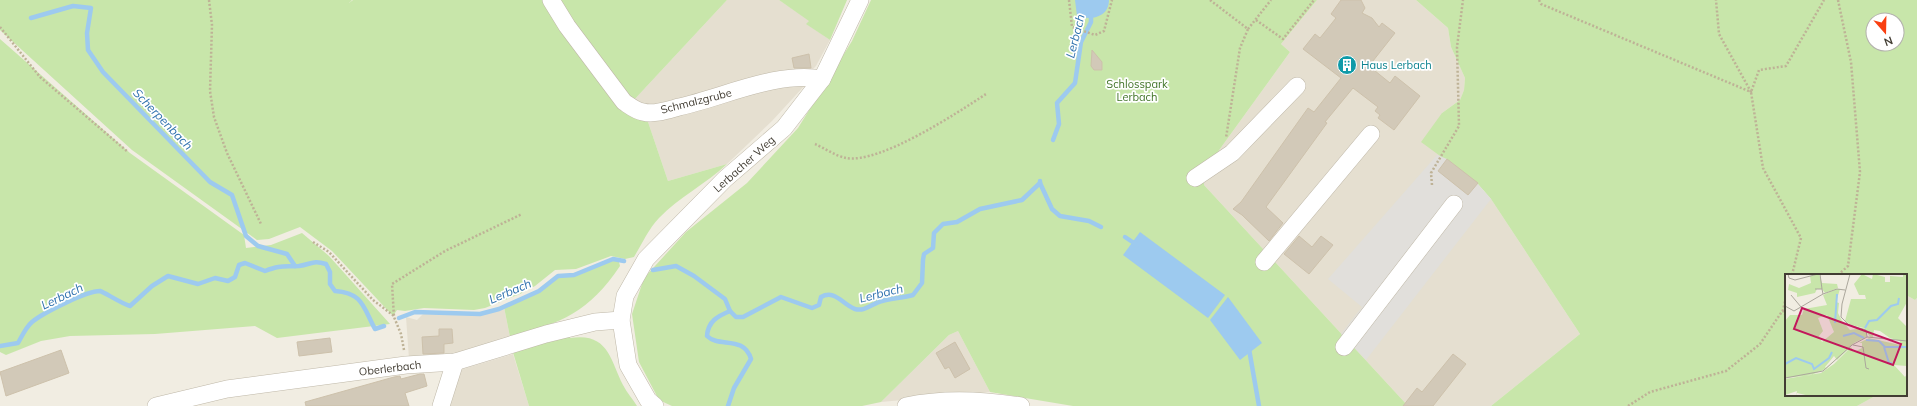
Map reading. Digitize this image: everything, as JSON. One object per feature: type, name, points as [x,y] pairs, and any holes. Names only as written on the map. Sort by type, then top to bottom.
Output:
[{"type":"street","name":"Schmalzgrube","points":[[551,0],[567,26],[624,102],[643,112],[660,111],[700,102],[779,79],[813,77],[822,79]]},
{"type":"street","name":"Lerbacher Weg","points":[[655,406],[648,400],[628,365],[621,320],[625,296],[646,259],[725,179],[784,128],[822,79],[860,0]]},
{"type":"street","points":[[1195,178],[1232,152],[1297,86]]},
{"type":"street","points":[[1264,262],[1370,134]]},
{"type":"street","points":[[1344,346],[1454,204]]},
{"type":"street","name":"Oberlerbach","points":[[156,406],[227,389],[406,365],[455,362],[596,322],[621,320]]},
{"type":"street","points":[[441,406],[455,362]]},
{"type":"street","points":[[906,406],[956,401],[998,402],[1021,406]]},
{"type":"path","points":[[209,0],[212,25],[210,91],[214,117],[227,153],[261,224]]},
{"type":"path","points":[[1069,0],[1072,27],[1095,35],[1104,31],[1112,0]]},
{"type":"path","points":[[1210,0],[1248,29]]},
{"type":"path","points":[[1232,152],[1225,136],[1240,48],[1248,29],[1271,0]]},
{"type":"path","points":[[1256,20],[1283,39],[1314,0]]},
{"type":"path","points":[[1432,185],[1431,173],[1459,126],[1457,47],[1463,0]]},
{"type":"path","points":[[1539,0],[1541,4],[1751,92]]},
{"type":"path","points":[[1716,0],[1719,34],[1751,92],[1763,168],[1801,238],[1792,274]]},
{"type":"path","points":[[1751,92],[1759,70],[1786,66],[1824,0]]},
{"type":"path","points":[[1838,0],[1852,62],[1860,172],[1848,266],[1839,274]]},
{"type":"path","points":[[0,27],[40,77],[128,152]]},
{"type":"path","points":[[815,144],[846,158],[869,156],[906,142],[986,94]]},
{"type":"path","points":[[406,365],[401,334],[394,317],[392,284],[445,251],[522,214]]},
{"type":"path","points":[[313,242],[329,252],[373,300],[394,317]]},
{"type":"path","points":[[1628,406],[1650,392],[1726,371],[1760,344],[1784,309]]},
{"type":"shaded area","points":[[727,0],[779,0],[810,21],[807,24],[830,40],[816,66],[811,71],[681,101],[645,106],[633,101]]},
{"type":"shaded area","points":[[1317,0],[1416,0],[1448,28],[1451,47],[1465,78],[1464,90],[1460,100],[1442,113],[1447,159],[1491,199],[1580,334],[1491,406],[1408,406],[1204,185],[1204,171],[1290,52],[1281,44]]},
{"type":"shaded area","points":[[806,84],[772,121],[727,164],[668,181],[647,119],[757,89]]},
{"type":"shaded area","points":[[1437,155],[1447,159],[1477,183],[1491,199],[1366,360],[1341,334],[1362,307],[1328,279]]},
{"type":"shaded area","points":[[1907,296],[1915,300],[1917,298],[1917,406],[1857,406],[1875,396],[1907,396]]},
{"type":"shaded area","points":[[504,307],[510,337],[444,357],[409,359],[406,317],[417,320],[424,313],[467,314],[494,311]]},
{"type":"shaded area","points":[[958,331],[990,392],[881,402],[949,335]]},
{"type":"shaded area","points":[[513,354],[529,406],[448,406],[460,370]]},
{"type":"green space","points":[[0,0],[352,0],[349,3],[353,0],[545,0],[647,119],[668,181],[727,164],[667,210],[655,222],[634,257],[625,259],[611,256],[576,269],[555,270],[535,286],[520,294],[485,308],[474,310],[424,308],[405,311],[397,310],[393,316],[332,251],[300,227],[269,239],[257,240],[132,150],[0,30]]},
{"type":"green space","points":[[555,0],[727,0],[633,101]]},
{"type":"green space","points":[[779,0],[847,0],[830,40],[806,24],[809,21]]},
{"type":"green space","name":"Schlosspark Lerbach","points":[[871,0],[1317,0],[1281,44],[1290,52],[1204,171],[1204,185],[1408,406],[1073,406],[990,392],[958,331],[949,335],[881,402],[862,406],[672,406],[659,400],[639,362],[632,314],[644,278],[686,232],[747,183],[798,128],[852,41]]},
{"type":"green space","points":[[1416,0],[1917,0],[1917,298],[1915,300],[1907,296],[1907,274],[1785,274],[1785,396],[1875,396],[1857,406],[1491,406],[1580,334],[1491,199],[1477,183],[1421,142],[1442,113],[1460,100],[1464,90],[1465,78],[1451,47],[1448,28]]},
{"type":"green space","points":[[0,39],[130,153],[244,235],[246,248],[271,245],[302,233],[329,256],[390,324],[277,338],[255,326],[155,334],[70,336],[41,341],[6,355],[0,352]]},
{"type":"green space","points":[[611,259],[621,261],[619,262],[620,266],[609,282],[585,305],[573,314],[559,321],[510,337],[504,307],[538,290],[556,276],[578,273]]},
{"type":"green space","points":[[569,332],[570,338],[583,337],[600,343],[611,357],[625,388],[637,406],[529,406],[512,349]]},
{"type":"water","points":[[1075,0],[1109,0],[1108,6],[1103,14],[1093,18],[1088,18],[1077,16]]},
{"type":"water","points":[[1140,232],[1225,295],[1208,318],[1123,255]]},
{"type":"water","points":[[1228,297],[1262,343],[1240,360],[1210,320]]},
{"type":"building","points":[[1341,0],[1361,0],[1365,8],[1362,13],[1372,18],[1379,27],[1382,23],[1395,33],[1369,66],[1390,83],[1395,76],[1420,96],[1394,130],[1378,118],[1380,115],[1375,111],[1378,107],[1353,88],[1325,122],[1327,123],[1266,207],[1283,223],[1269,241],[1242,215],[1233,209],[1241,202],[1308,108],[1314,112],[1341,78],[1303,49],[1315,34],[1320,38],[1336,18],[1331,14]]},
{"type":"building","points":[[1092,50],[1102,62],[1102,70],[1094,70],[1091,66]]},
{"type":"building","points":[[809,54],[811,68],[794,68],[792,58]]},
{"type":"building","points":[[1447,159],[1478,183],[1468,195],[1438,171]]},
{"type":"building","points":[[1299,236],[1312,247],[1321,236],[1333,245],[1309,274],[1284,254]]},
{"type":"building","points":[[439,329],[452,329],[453,343],[444,344],[444,353],[423,354],[422,337],[439,336]]},
{"type":"building","points":[[330,338],[332,352],[299,356],[297,342]]},
{"type":"building","points":[[955,342],[970,369],[955,378],[949,367],[945,369],[936,353]]},
{"type":"building","points":[[61,350],[69,373],[6,396],[0,372]]},
{"type":"building","points":[[1453,354],[1466,364],[1433,406],[1403,406],[1417,388],[1422,392]]},
{"type":"building","points":[[424,374],[427,386],[405,393],[409,406],[306,406],[305,402],[394,377],[400,376],[401,379]]},
{"type":"waterway","name":"Scherpenbach","points":[[31,18],[73,6],[91,8],[87,33],[88,50],[103,72],[210,182],[232,195],[246,236],[258,246],[287,254],[295,266]]},
{"type":"waterway","name":"Lerbach","points":[[1053,140],[1059,124],[1057,103],[1075,83],[1081,42],[1091,22],[1091,13]]},
{"type":"waterway","name":"Lerbach","points":[[653,270],[676,266],[694,276],[725,299],[730,311],[736,317],[743,317],[781,297],[812,308],[819,305],[821,297],[831,295],[859,310],[882,301],[913,295],[922,283],[924,254],[933,248],[934,233],[943,224],[957,222],[980,209],[1022,200],[1040,183],[1040,181]]},
{"type":"waterway","points":[[1040,183],[1052,209],[1060,216],[1089,221],[1101,227]]},
{"type":"waterway","points":[[1125,237],[1137,245]]},
{"type":"waterway","name":"Lerbach","points":[[399,318],[415,312],[480,314],[499,309],[539,291],[558,276],[574,275],[613,259],[624,261]]},
{"type":"waterway","name":"Lerbach","points":[[0,346],[18,343],[32,322],[75,298],[100,291],[130,306],[152,286],[168,276],[198,284],[215,278],[228,281],[235,277],[239,265],[245,263],[265,271],[279,267],[299,266],[315,262],[326,264],[330,272],[330,284],[335,291],[344,292],[357,298],[361,302],[375,329],[384,326]]},
{"type":"waterway","points":[[728,406],[734,388],[751,359],[748,352],[743,347],[737,344],[718,341],[707,336],[709,326],[714,320],[730,311]]},
{"type":"waterway","points":[[1249,349],[1259,406]]},
{"type":"place","name":"Haus Lerbach","points":[[1347,65]]}]
